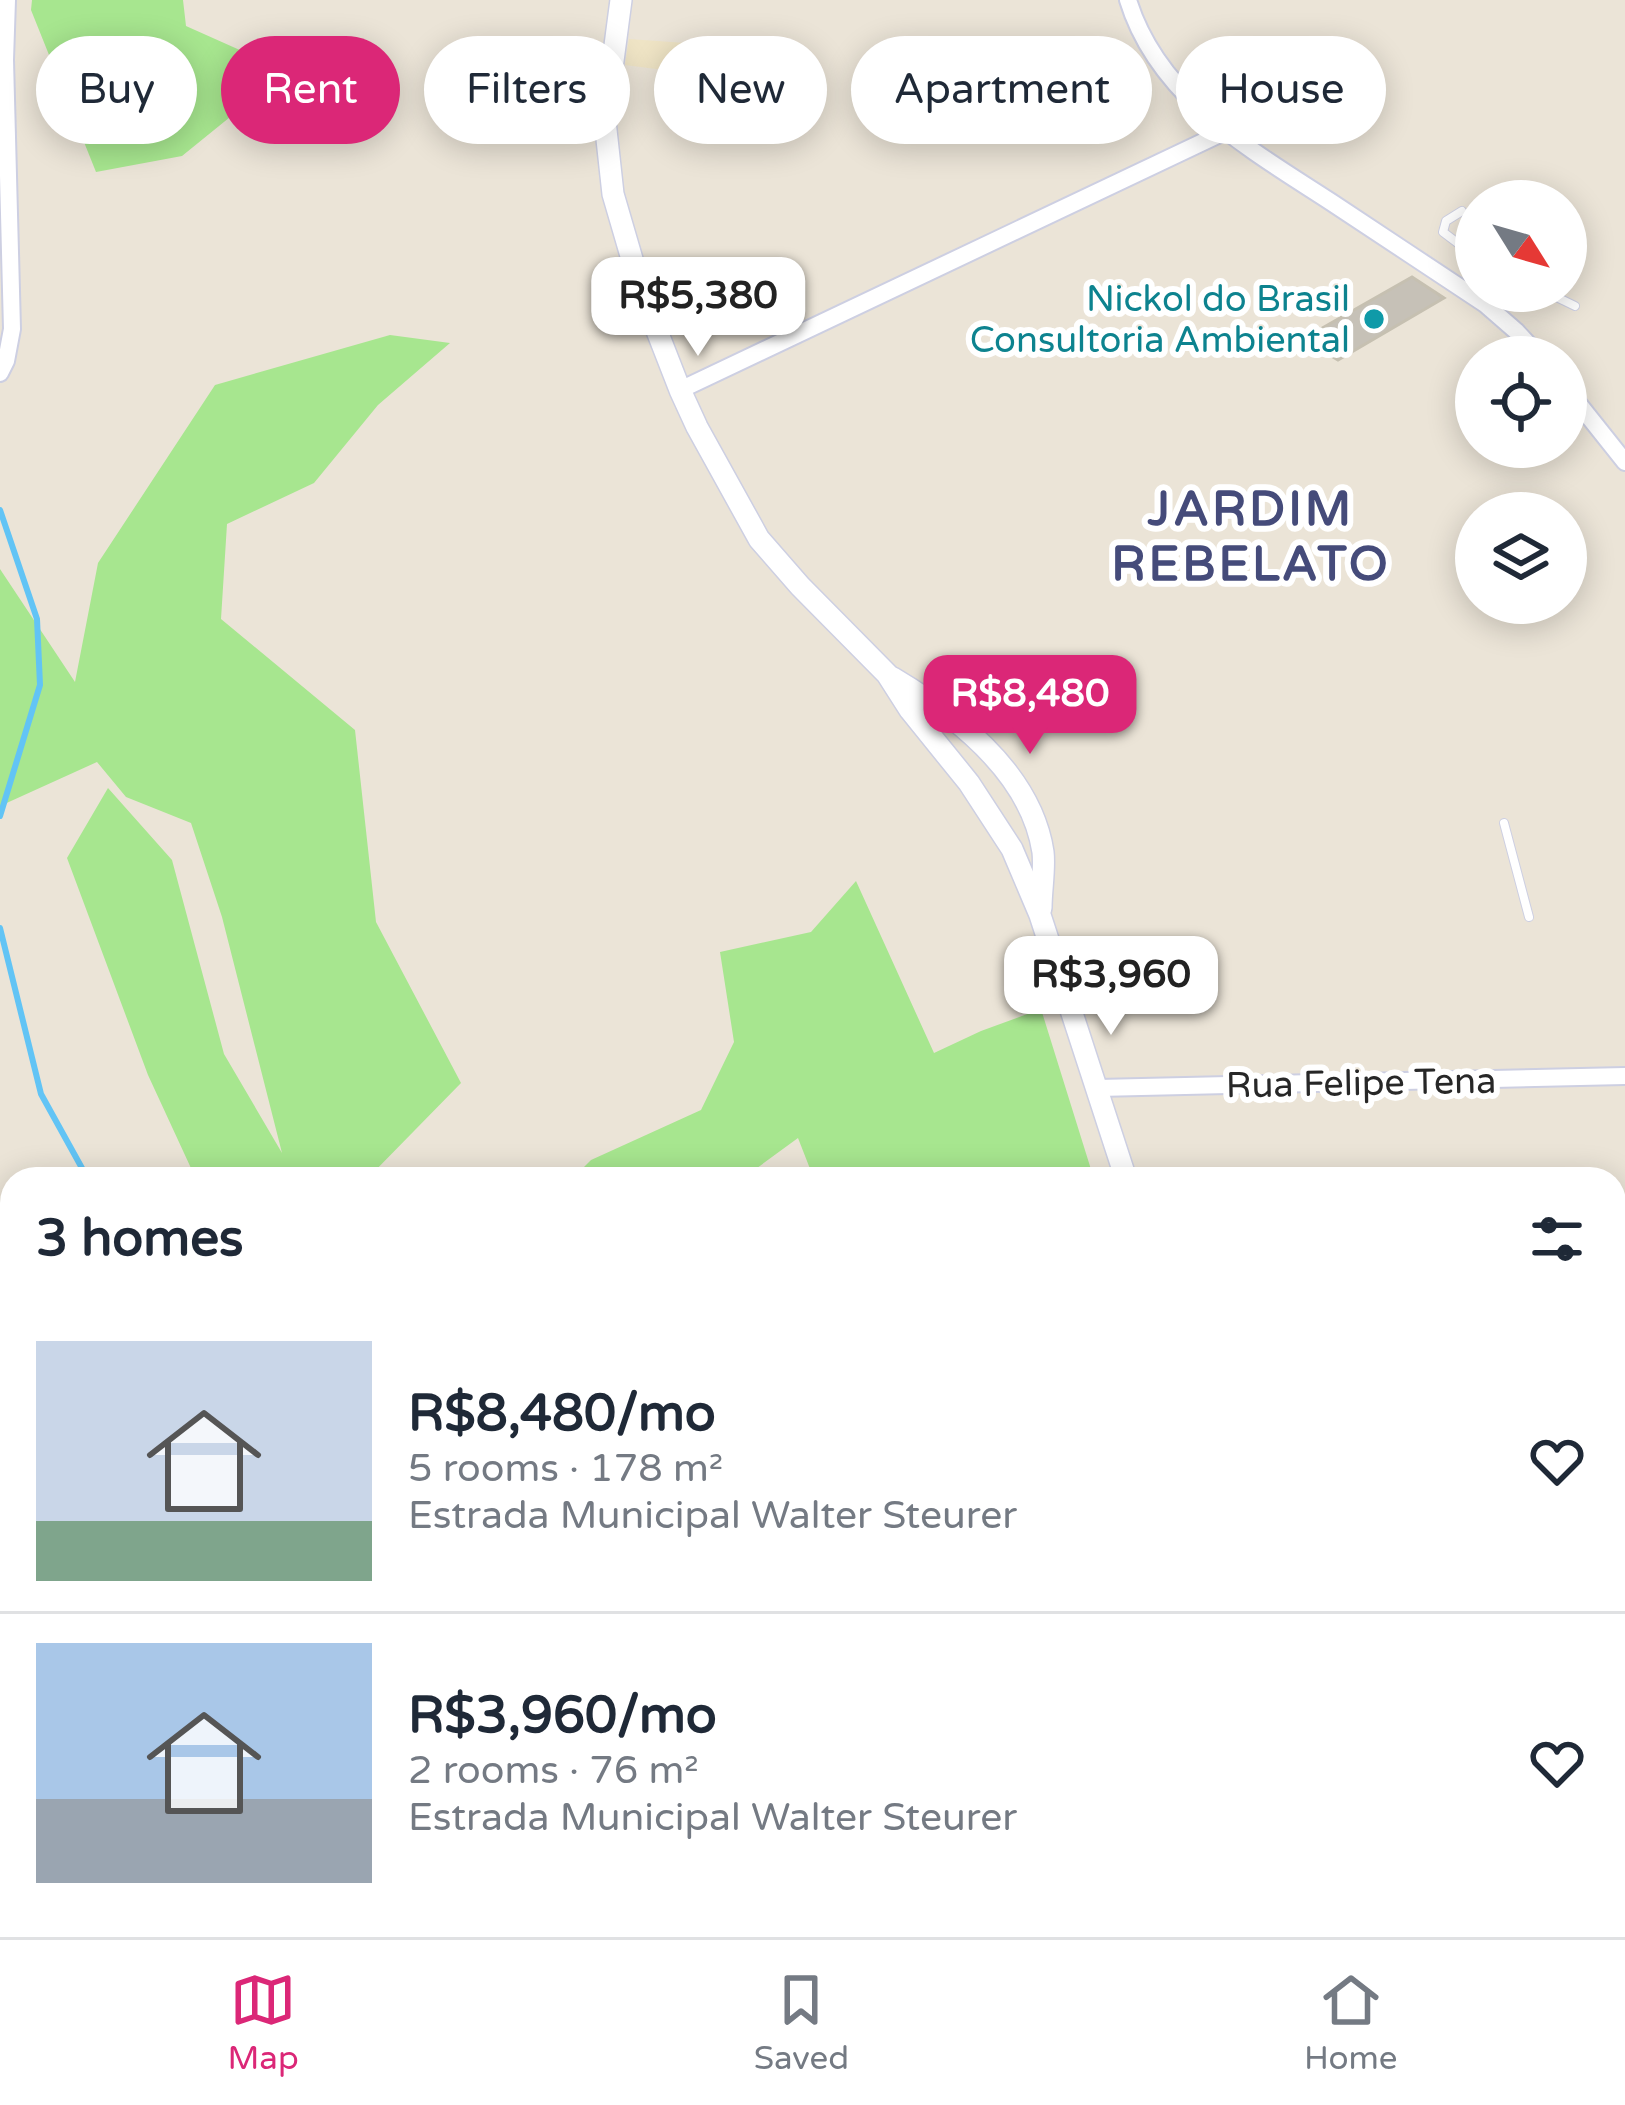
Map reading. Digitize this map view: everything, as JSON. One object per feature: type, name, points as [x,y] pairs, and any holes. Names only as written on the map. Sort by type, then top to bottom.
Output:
[{"type":"street","points":[[0,373],[12,329],[7,0]]},
{"type":"street","points":[[621,0],[605,121],[613,194],[641,290],[680,390],[759,539],[887,674],[1012,849],[1040,915],[1122,1167]]},
{"type":"street","points":[[1128,0],[1137,31],[1176,84]]},
{"type":"street","points":[[680,390],[1199,144]]},
{"type":"street","points":[[1242,144],[1485,304],[1521,336]]},
{"type":"street","points":[[1587,414],[1625,462]]},
{"type":"street","points":[[887,674],[967,730],[1018,788],[1043,853],[1040,915]]},
{"type":"street","name":"Rua Felipe Tena","points":[[1098,1088],[1625,1076]]},
{"type":"lane","points":[[1455,215],[1446,221],[1443,232],[1455,241]]},
{"type":"lane","points":[[1504,823],[1529,917]]},
{"type":"shaded area","points":[[630,39],[654,41],[654,69],[630,66]]},
{"type":"green space","points":[[32,0],[183,0],[186,26],[221,42],[221,124],[197,144],[197,36],[41,36]]},
{"type":"green space","points":[[85,144],[197,144],[182,156],[96,172]]},
{"type":"green space","points":[[390,335],[450,343],[378,405],[314,483],[227,524],[221,619],[355,730],[376,922],[461,1083],[379,1167],[190,1167],[148,1075],[67,858],[108,788],[172,860],[224,1054],[282,1153],[222,917],[191,823],[126,797],[97,762],[0,806],[0,569],[75,682],[98,563],[215,385]]},
{"type":"green space","points":[[856,881],[934,1053],[1041,1009],[1090,1167],[809,1167],[798,1138],[758,1167],[584,1167],[701,1110],[734,1042],[720,952],[811,932]]},
{"type":"building","name":"Nickol do Brasil Consultoria Ambiental","points":[[1412,277],[1444,298],[1338,360],[1303,339]]},
{"type":"waterway","points":[[0,510],[37,619],[40,685],[0,816]]},
{"type":"waterway","points":[[0,928],[41,1094],[81,1167]]},
{"type":"place","name":"Nickol do Brasil Consultoria Ambiental","points":[[1374,319]]},
{"type":"district","name":"JARDIM REBELATO","points":[[1251,536]]}]
